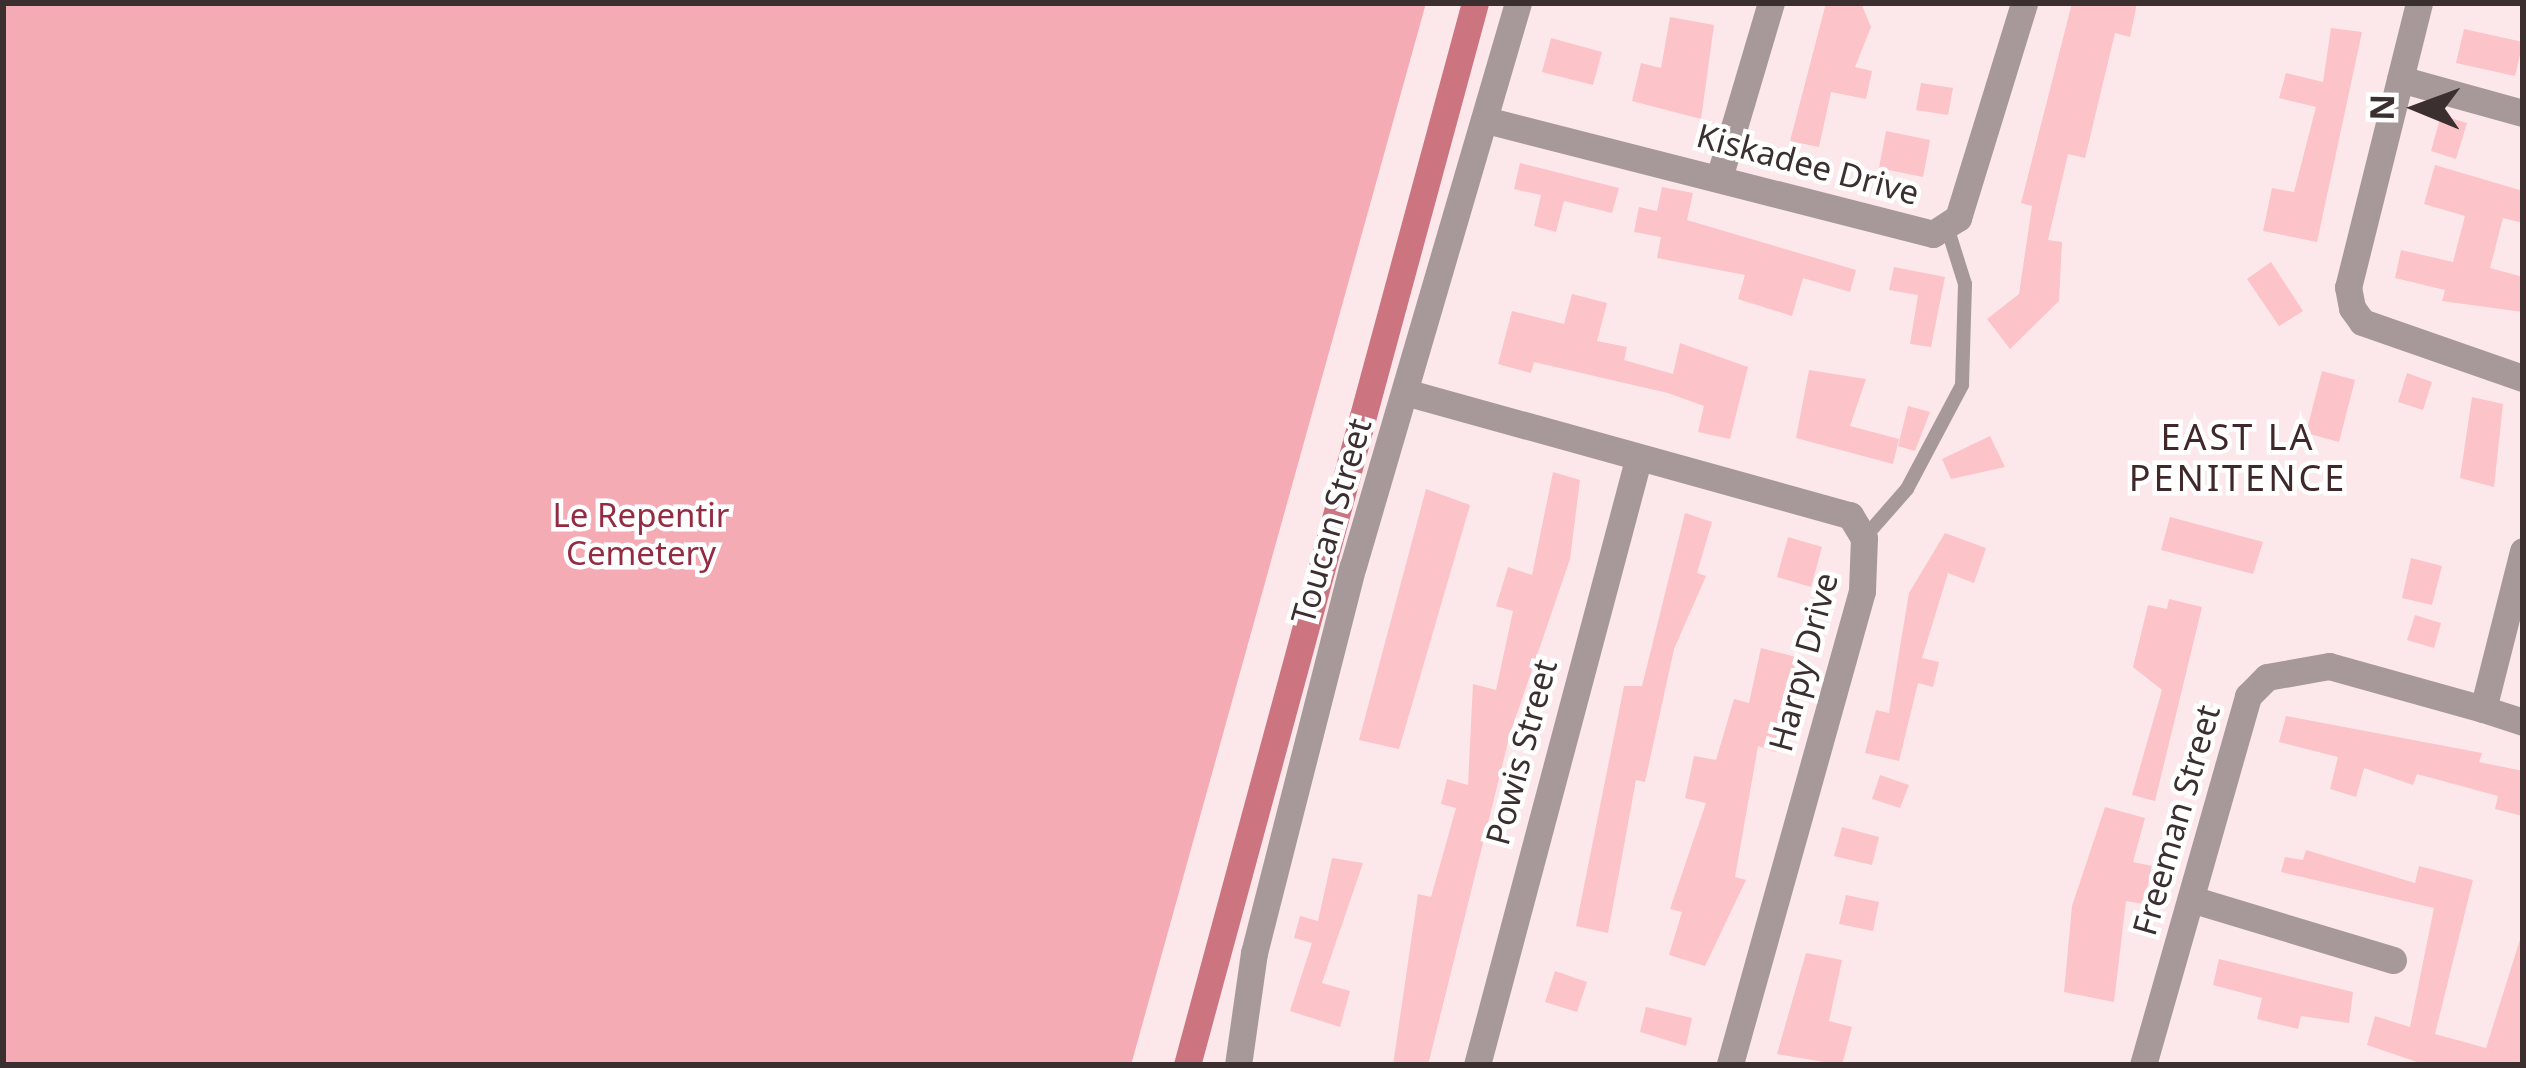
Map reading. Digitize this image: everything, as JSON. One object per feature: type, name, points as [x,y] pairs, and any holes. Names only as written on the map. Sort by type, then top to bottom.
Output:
[{"type":"street","name":"Toucan Street","points":[[1238,1065],[1254,953],[1406,392],[1518,3]]},
{"type":"street","points":[[1719,178],[1772,3]]},
{"type":"street","name":"Kiskadee Drive","points":[[1486,120],[1948,230],[2024,3]]},
{"type":"street","points":[[2419,3],[2352,308],[2362,322],[2523,378]]},
{"type":"street","points":[[2400,79],[2523,113]]},
{"type":"street","name":"Harpy Drive","points":[[1406,392],[1850,515],[1864,538],[1862,591],[1730,1065]]},
{"type":"street","name":"Powis Street","points":[[1477,1065],[1638,460]]},
{"type":"street","points":[[2483,709],[2523,551]]},
{"type":"street","name":"Freeman Street","points":[[2144,1065],[2248,696],[2267,677],[2329,666],[2523,722]]},
{"type":"street","points":[[2191,899],[2393,960]]},
{"type":"lane","points":[[1864,538],[1906,489],[1962,385],[1965,284],[1948,230]]},
{"type":"green space","name":"Le Repentir Cemetery","points":[[3,3],[1426,3],[1131,1065],[3,1065]]},
{"type":"building","points":[[1826,3],[1861,3],[1871,27],[1855,67],[1872,71],[1866,99],[1831,92],[1819,147],[1790,141]]},
{"type":"building","points":[[2072,3],[2137,3],[2130,37],[2115,33],[2085,158],[2068,154],[2048,240],[2062,242],[2059,301],[2010,349],[1987,319],[2019,294],[2032,206],[2021,203]]},
{"type":"building","points":[[1670,17],[1714,25],[1701,119],[1632,101],[1641,63],[1661,68]]},
{"type":"building","points":[[2331,28],[2362,32],[2317,242],[2263,231],[2272,188],[2294,192],[2316,107],[2279,98],[2286,73],[2323,82]]},
{"type":"building","points":[[2464,29],[2523,42],[2515,76],[2456,63]]},
{"type":"building","points":[[1551,38],[1602,52],[1593,85],[1542,72]]},
{"type":"building","points":[[1921,83],[1953,88],[1948,115],[1916,110]]},
{"type":"building","points":[[2441,115],[2467,123],[2456,159],[2431,151]]},
{"type":"building","points":[[1886,131],[1930,140],[1923,177],[1879,168]]},
{"type":"building","points":[[1520,163],[1619,188],[1612,213],[1564,201],[1556,232],[1534,226],[1541,195],[1514,189]]},
{"type":"building","points":[[2435,165],[2523,191],[2523,223],[2503,218],[2490,268],[2523,277],[2523,312],[2442,301],[2445,290],[2395,278],[2401,250],[2453,262],[2465,216],[2424,204]]},
{"type":"building","points":[[1662,187],[1693,193],[1687,220],[1856,270],[1850,292],[1803,278],[1792,316],[1738,299],[1745,275],[1657,258],[1661,237],[1634,232],[1639,207],[1657,211]]},
{"type":"building","points":[[2271,262],[2303,311],[2279,326],[2247,279]]},
{"type":"building","points":[[1894,267],[1945,277],[1931,347],[1910,344],[1918,295],[1889,290]]},
{"type":"building","points":[[1572,294],[1607,303],[1597,341],[1627,347],[1624,360],[1673,374],[1680,343],[1748,367],[1730,439],[1698,432],[1704,406],[1668,393],[1534,362],[1531,373],[1498,364],[1512,311],[1564,324]]},
{"type":"building","points":[[1809,370],[1866,379],[1850,426],[1899,439],[1893,464],[1796,438]]},
{"type":"building","points":[[2322,371],[2355,380],[2339,442],[2306,433]]},
{"type":"building","points":[[2407,373],[2432,382],[2423,410],[2398,402]]},
{"type":"building","points":[[2472,397],[2503,404],[2494,487],[2460,478]]},
{"type":"building","points":[[1908,406],[1930,412],[1915,451],[1898,446]]},
{"type":"building","points":[[1990,436],[2005,467],[1951,479],[1942,459]]},
{"type":"building","points":[[1553,472],[1580,480],[1570,559],[1510,734],[1428,1065],[1393,1065],[1418,894],[1431,897],[1456,808],[1441,804],[1447,779],[1468,785],[1473,684],[1496,690],[1513,611],[1496,606],[1508,567],[1532,575]]},
{"type":"building","points":[[1426,489],[1470,505],[1399,749],[1359,740]]},
{"type":"building","points":[[1685,513],[1712,522],[1697,573],[1706,576],[1674,649],[1645,782],[1636,780],[1608,933],[1576,926],[1624,686],[1642,686]]},
{"type":"building","points":[[2170,517],[2263,542],[2253,574],[2161,550]]},
{"type":"building","points":[[1945,533],[1986,548],[1974,583],[1948,573],[1922,658],[1939,662],[1933,687],[1918,683],[1899,761],[1865,753],[1876,710],[1889,713],[1909,593]]},
{"type":"building","points":[[1788,537],[1822,547],[1811,587],[1777,577]]},
{"type":"building","points":[[2411,558],[2442,566],[2432,605],[2402,598]]},
{"type":"building","points":[[2169,599],[2202,607],[2155,801],[2132,795],[2162,690],[2133,667],[2148,605],[2167,609]]},
{"type":"building","points":[[2415,615],[2441,623],[2434,648],[2407,640]]},
{"type":"building","points":[[1761,648],[1796,657],[1787,715],[1776,752],[1758,746],[1735,877],[1746,880],[1705,966],[1669,955],[1682,912],[1670,909],[1706,803],[1685,798],[1694,756],[1716,760],[1734,699],[1749,703]]},
{"type":"building","points":[[2286,716],[2482,753],[2479,762],[2523,771],[2523,816],[2495,809],[2498,796],[2417,774],[2413,785],[2364,768],[2356,797],[2330,789],[2338,757],[2279,742]]},
{"type":"building","points":[[1880,775],[1909,785],[1900,808],[1872,799]]},
{"type":"building","points":[[2105,807],[2145,818],[2133,862],[2152,866],[2144,904],[2126,901],[2114,1002],[2064,992],[2072,906]]},
{"type":"building","points":[[1842,827],[1879,837],[1872,865],[1834,856]]},
{"type":"building","points":[[2306,850],[2415,883],[2419,866],[2473,880],[2435,1034],[2486,1048],[2523,930],[2523,1065],[2426,1065],[2367,1045],[2375,1016],[2410,1027],[2434,908],[2281,872],[2285,857],[2303,860]]},
{"type":"building","points":[[1332,858],[1363,863],[1322,983],[1350,991],[1340,1027],[1290,1011],[1312,943],[1294,938],[1300,916],[1318,921]]},
{"type":"building","points":[[1846,895],[1879,902],[1873,931],[1839,924]]},
{"type":"building","points":[[1806,953],[1842,960],[1829,1021],[1852,1027],[1842,1065],[1777,1054]]},
{"type":"building","points":[[2219,959],[2353,992],[2349,1023],[2301,1016],[2298,1029],[2257,1019],[2262,998],[2213,985]]},
{"type":"building","points":[[1555,971],[1587,982],[1577,1012],[1545,1002]]},
{"type":"building","points":[[1646,1007],[1692,1018],[1686,1046],[1640,1032]]},
{"type":"waterway","points":[[1187,1065],[1475,3]]},
{"type":"district","name":"EAST LA PENITENCE","points":[[2238,456]]}]
